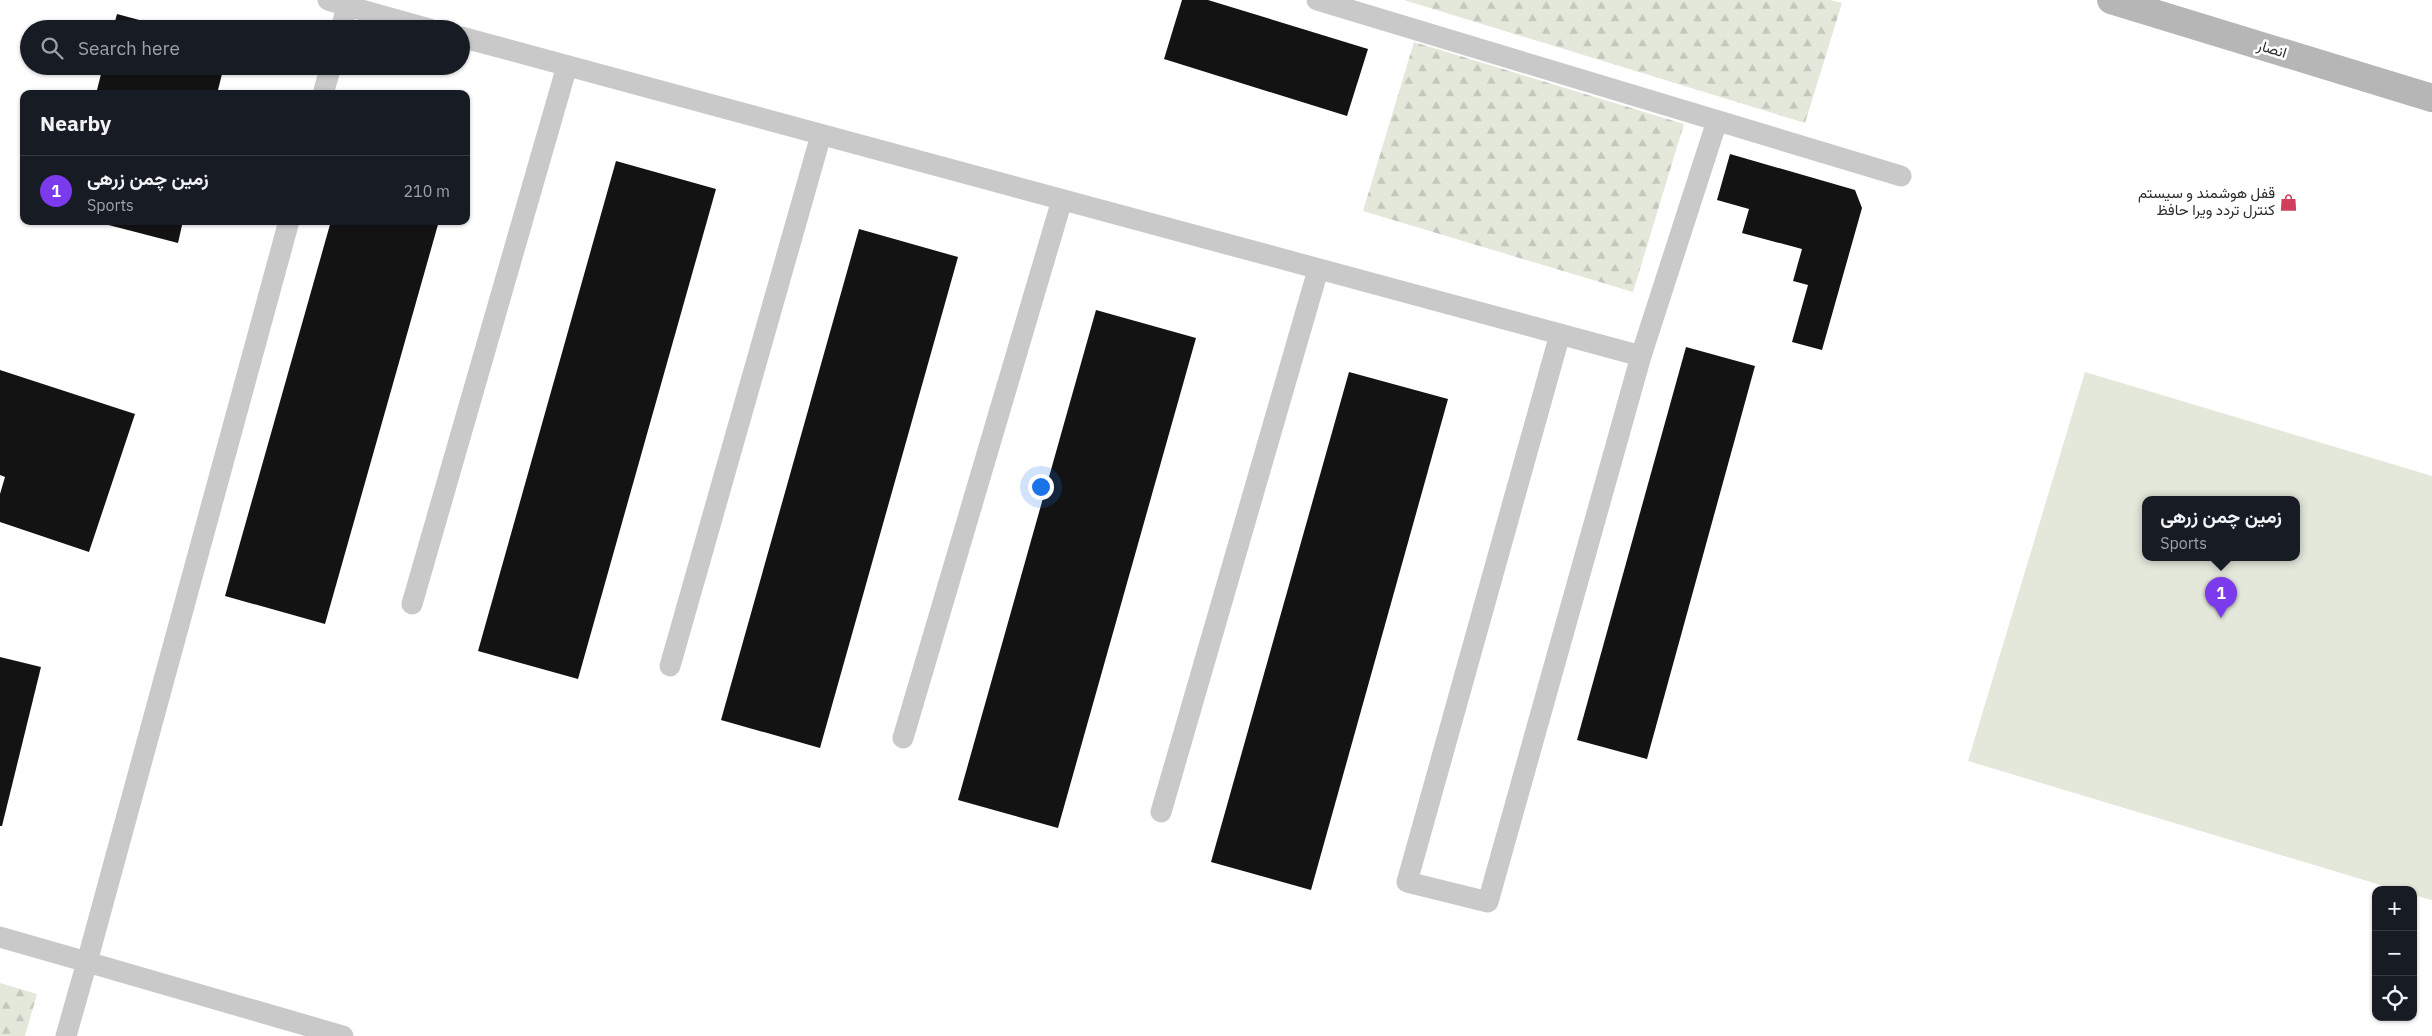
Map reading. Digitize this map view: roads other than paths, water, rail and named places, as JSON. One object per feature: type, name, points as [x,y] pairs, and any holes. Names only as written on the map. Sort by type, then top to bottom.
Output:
[{"type":"street","name":"انصار","points":[[2111,0],[2432,98]]},
{"type":"lane","points":[[1317,0],[1901,176]]},
{"type":"lane","points":[[341,20],[341,2],[400,20]]},
{"type":"lane","points":[[470,39],[1641,356]]},
{"type":"lane","points":[[412,604],[567,66]]},
{"type":"lane","points":[[324,90],[328,75]]},
{"type":"lane","points":[[1560,334],[1407,882],[1488,902],[1641,356],[1717,121]]},
{"type":"lane","points":[[670,666],[821,135]]},
{"type":"lane","points":[[903,738],[1062,200]]},
{"type":"lane","points":[[66,1036],[288,225]]},
{"type":"lane","points":[[1161,812],[1318,270]]},
{"type":"lane","points":[[0,938],[343,1036]]},
{"type":"place","name":"قفل هوشمند و سیستم کنترل تردد ویرا حافظ","points":[[2289,202]]},
{"type":"place","name":"زمین چمن زرهی","points":[[2221,618]]}]
